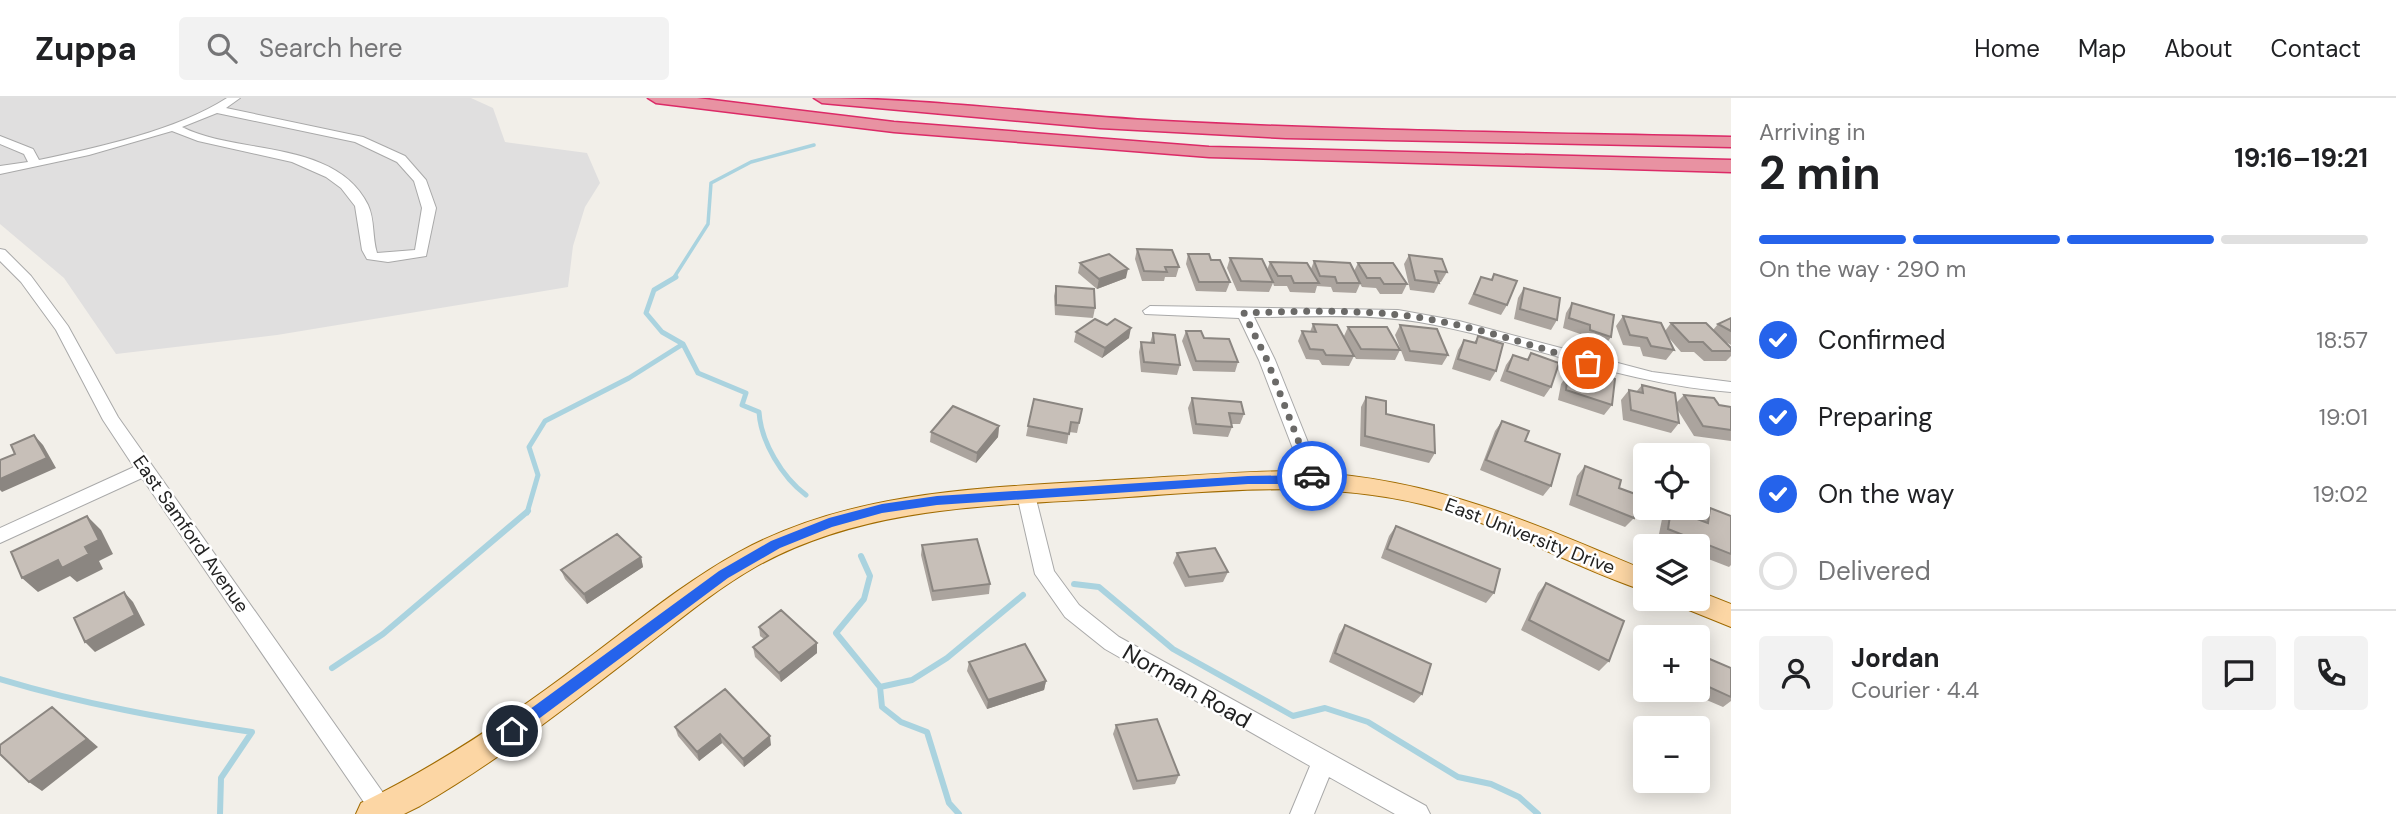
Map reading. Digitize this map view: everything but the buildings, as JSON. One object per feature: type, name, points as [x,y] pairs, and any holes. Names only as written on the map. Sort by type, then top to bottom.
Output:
[{"type":"highway","points":[[656,98],[894,127],[1209,152],[1731,166]]},
{"type":"highway","points":[[822,98],[1100,123],[1286,133],[1731,142]]},
{"type":"main road","name":"East University Drive","points":[[380,812],[494,744],[699,592],[775,545],[829,523],[882,509],[937,500],[1248,480],[1314,480],[1394,489],[1443,501],[1493,518],[1633,576]]},
{"type":"main road","points":[[1710,607],[1731,616]]},
{"type":"street","points":[[0,170],[35,164],[172,126],[217,110],[234,98]]},
{"type":"street","points":[[172,126],[188,135],[272,153],[318,167],[343,184],[359,201],[365,212],[372,256],[388,258],[421,253],[429,208],[420,180],[401,159],[359,139],[217,110]]},
{"type":"street","points":[[0,139],[29,152],[35,164]]},
{"type":"street","name":"East Samford Avenue","points":[[0,253],[26,279],[62,329],[111,420],[380,812]]},
{"type":"street","points":[[1150,311],[1244,313],[1321,310],[1417,317],[1490,333],[1633,374],[1679,383],[1731,387]]},
{"type":"street","points":[[1244,313],[1267,360],[1314,480]]},
{"type":"street","points":[[0,536],[145,468]]},
{"type":"street","name":"Norman Road","points":[[1026,495],[1045,574],[1072,611],[1112,643],[1418,814]]},
{"type":"street","points":[[1302,814],[1323,762]]},
{"type":"shaded area","points":[[0,98],[471,98],[493,108],[505,142],[587,153],[600,183],[585,207],[573,246],[568,287],[277,335],[116,354],[64,278],[0,224]]},
{"type":"waterway","points":[[673,279],[708,224],[711,183],[751,162],[814,145]]},
{"type":"waterway","points":[[673,279],[654,290],[646,313],[662,332],[683,344]]},
{"type":"waterway","points":[[527,511],[538,475],[529,447],[545,421],[629,378],[683,344]]},
{"type":"waterway","points":[[683,344],[698,373],[746,393],[742,405],[759,412],[764,435],[774,458],[789,479],[806,495]]},
{"type":"waterway","points":[[332,668],[383,634],[527,511]]},
{"type":"waterway","points":[[861,556],[870,576],[864,599],[836,633],[880,687]]},
{"type":"waterway","points":[[1074,584],[1099,587],[1173,649],[1293,716],[1325,708],[1368,722],[1458,777],[1491,784],[1519,797],[1538,814]]},
{"type":"waterway","points":[[880,687],[912,680],[947,658],[1023,595]]},
{"type":"waterway","points":[[0,679],[125,710],[252,732],[221,778],[220,814]]},
{"type":"waterway","points":[[880,687],[882,707],[901,722],[927,732],[949,803],[959,814]]},
{"type":"way so far","points":[[1312,476],[1267,360],[1244,313],[1321,310],[1417,317],[1500,336],[1588,363]]},
{"type":"route","points":[[512,731],[724,574],[775,545],[829,523],[882,509],[937,500],[1248,480],[1314,480],[1312,476]]}]
